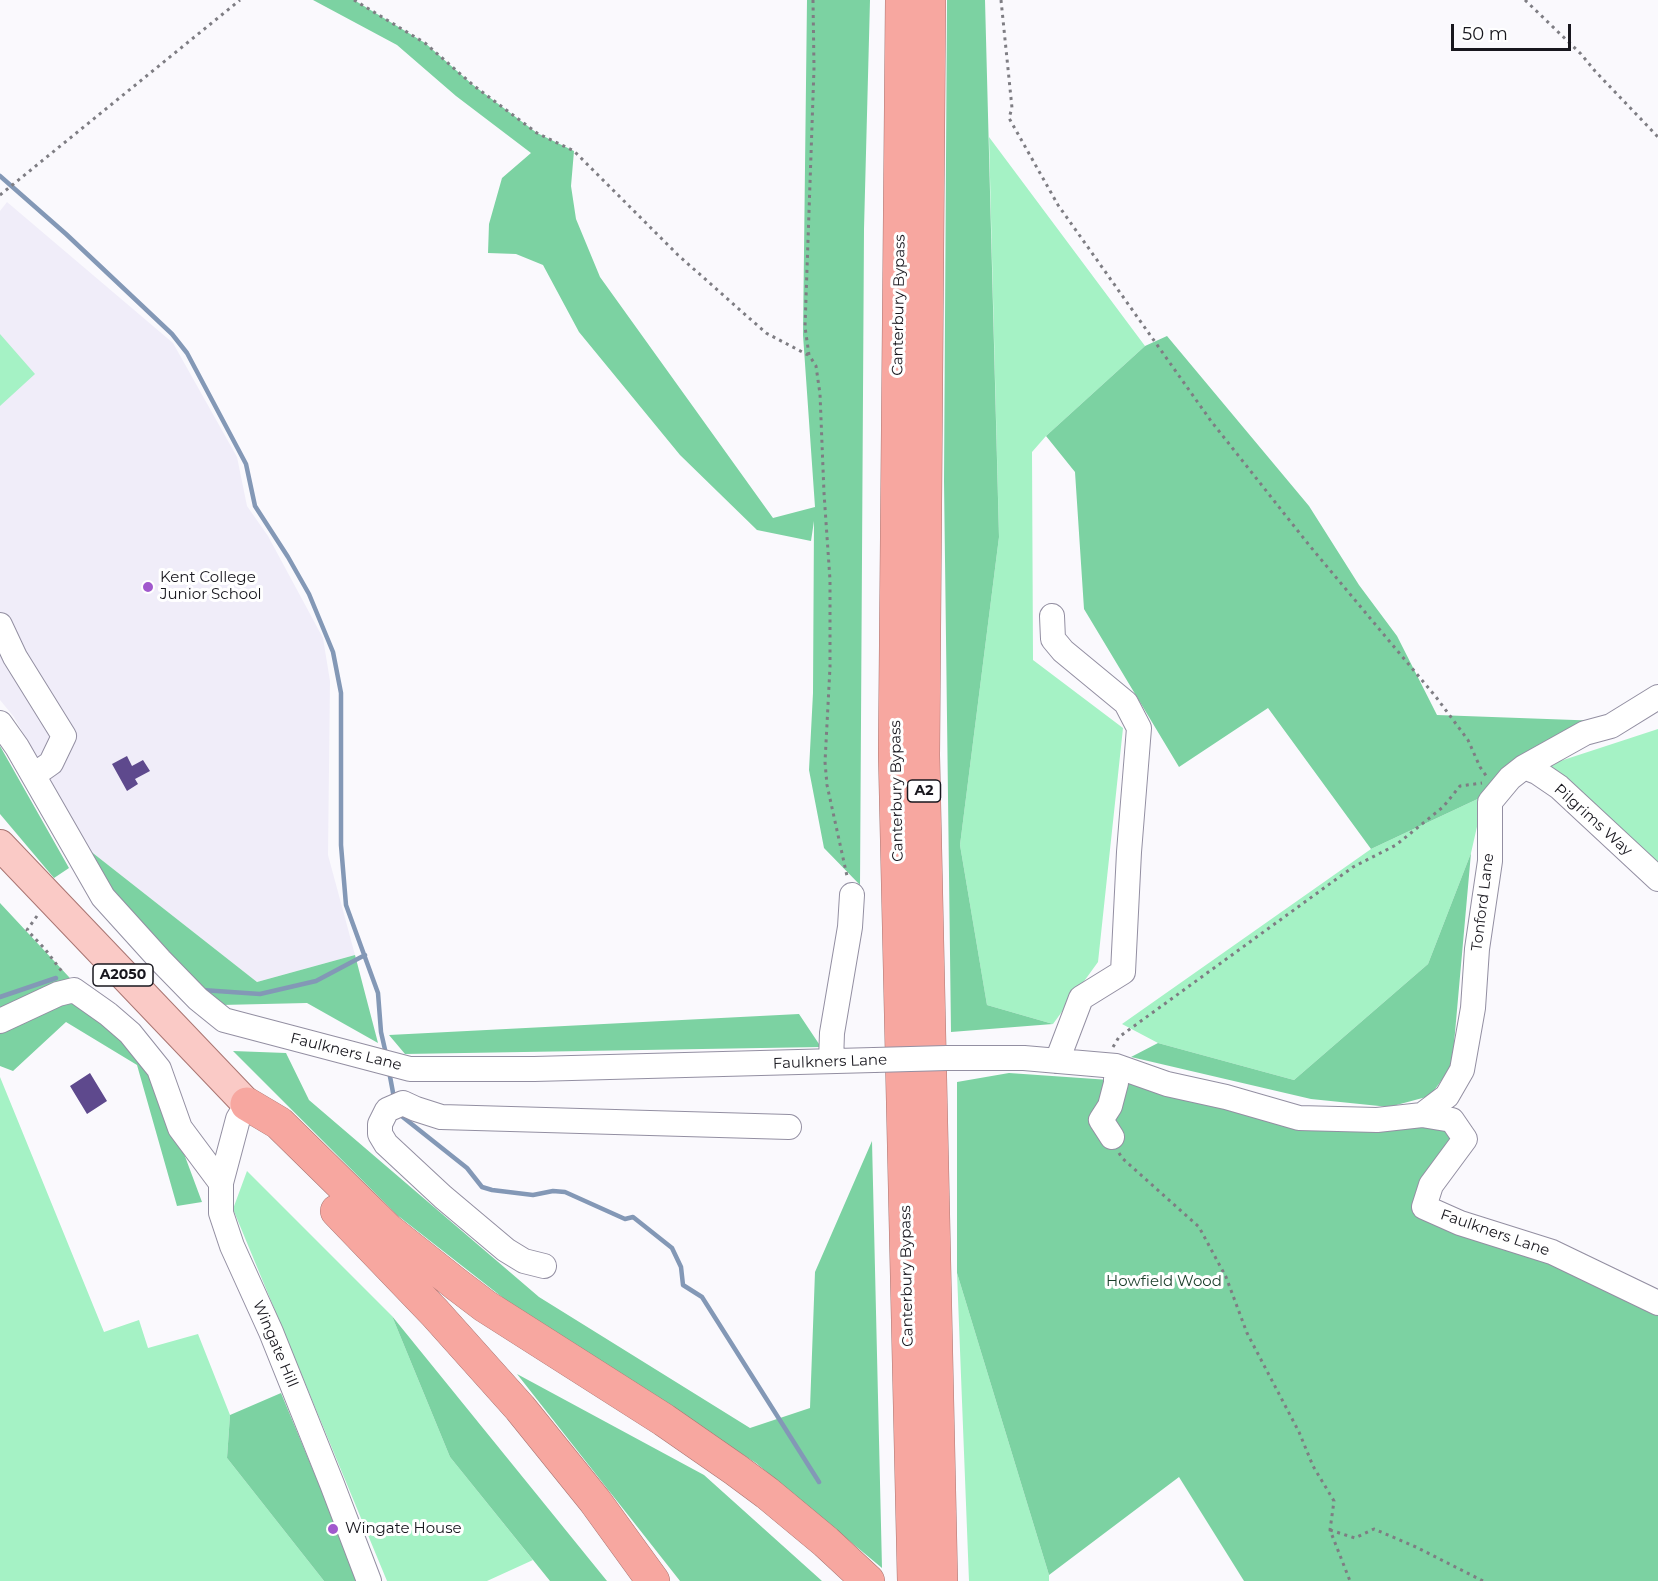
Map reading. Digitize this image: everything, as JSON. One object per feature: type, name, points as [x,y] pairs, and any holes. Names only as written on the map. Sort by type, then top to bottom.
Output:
[{"type":"highway","name":"Canterbury Bypass","points":[[902,0],[895,753],[913,1571]]},
{"type":"highway","name":"Canterbury Bypass","points":[[930,0],[923,755],[941,1581]]},
{"type":"highway","points":[[247,1104],[266,1137],[435,1313],[520,1408],[588,1493],[653,1581]]},
{"type":"highway","points":[[247,1104],[279,1123],[388,1230],[456,1284],[485,1306],[664,1420],[736,1470],[826,1542],[868,1581]]},
{"type":"main road","name":"A2050","points":[[0,845],[247,1104]]},
{"type":"street","points":[[1052,616],[1053,639],[1063,651],[1126,703],[1139,728],[1129,852],[1123,972],[1081,998],[1057,1061]]},
{"type":"street","points":[[0,625],[15,657],[64,736],[51,763],[34,775]]},
{"type":"street","name":"Tonford Lane","points":[[1422,1115],[1447,1096],[1462,1070],[1473,1008],[1477,949],[1490,861],[1490,802],[1517,772],[1585,733],[1611,726],[1658,697]]},
{"type":"street","name":"Faulkners Lane","points":[[0,723],[34,775],[103,897],[198,999],[224,1020],[395,1065],[534,1069],[1024,1058],[1116,1066],[1167,1084],[1226,1097],[1299,1118],[1377,1120],[1422,1115],[1452,1120],[1465,1139],[1431,1185],[1424,1208],[1461,1223],[1552,1251],[1658,1303]]},
{"type":"street","name":"Pilgrims Way","points":[[1517,772],[1537,772],[1559,786],[1658,879]]},
{"type":"street","points":[[831,1061],[832,1033],[850,927],[852,895]]},
{"type":"street","points":[[0,1021],[58,994],[74,990],[108,1014],[130,1033],[159,1069],[180,1128],[221,1183]]},
{"type":"street","points":[[395,1065],[399,1104]]},
{"type":"street","points":[[1112,1137],[1101,1120],[1110,1106],[1116,1083],[1116,1066]]},
{"type":"street","name":"Wingate Hill","points":[[247,1104],[238,1119],[221,1183],[221,1213],[232,1246],[271,1332],[369,1581]]},
{"type":"street","points":[[399,1104],[441,1117],[789,1127]]},
{"type":"street","points":[[399,1104],[382,1117],[380,1134],[386,1144],[443,1197],[506,1250],[524,1261],[544,1266]]},
{"type":"path","points":[[0,195],[240,0]]},
{"type":"path","points":[[354,0],[425,44],[473,85],[537,133],[574,151],[678,255],[766,333],[809,355]]},
{"type":"path","points":[[813,0],[814,68],[805,327],[809,355],[816,366],[820,394],[830,580],[830,667],[825,762],[827,785],[852,895]]},
{"type":"path","points":[[1001,0],[1012,108],[1009,118],[1058,204],[1211,421],[1309,545],[1436,697],[1468,740],[1480,767],[1488,778],[1517,772]]},
{"type":"path","points":[[1525,0],[1581,54],[1658,137]]},
{"type":"path","points":[[1116,1066],[1111,1050],[1119,1037],[1353,867],[1396,846],[1443,807],[1460,786],[1517,772]]},
{"type":"path","points":[[1112,1137],[1122,1158],[1199,1227],[1226,1278],[1247,1334],[1299,1432],[1313,1466],[1334,1501],[1330,1530],[1350,1581]]},
{"type":"path","points":[[1330,1530],[1356,1538],[1374,1529],[1416,1547],[1483,1581]]},
{"type":"shaded area","name":"Kent College Junior School","points":[[7,202],[173,343],[237,457],[247,506],[268,536],[323,638],[330,681],[328,855],[355,955],[257,982],[89,850],[14,717],[0,700],[0,211]]},
{"type":"green space","points":[[313,0],[354,0],[425,43],[473,85],[537,133],[574,151],[571,186],[576,219],[600,277],[773,518],[815,507],[803,335],[807,0],[870,0],[864,229],[860,885],[824,848],[809,770],[813,693],[814,521],[811,541],[757,530],[680,455],[579,332],[543,265],[516,254],[488,253],[489,224],[502,178],[531,153],[456,96],[397,45]]},
{"type":"green space","points":[[947,0],[985,0],[999,537],[960,845],[987,1005],[1053,1024],[951,1032],[944,481]]},
{"type":"green space","points":[[989,137],[1145,346],[1046,436],[1032,452],[1033,660],[1123,728],[1098,962],[1053,1024],[987,1005],[960,845],[999,537]]},
{"type":"green space","points":[[0,334],[35,374],[0,406]]},
{"type":"green space","points":[[1167,336],[1309,506],[1359,585],[1397,636],[1437,715],[1602,721],[1484,796],[1371,849],[1268,708],[1179,767],[1084,609],[1075,472],[1046,436],[1145,346]]},
{"type":"green space","points":[[1658,729],[1658,864],[1548,765]]},
{"type":"green space","points":[[0,746],[69,868],[54,878],[0,814]]},
{"type":"green space","points":[[1484,796],[1471,853],[1428,964],[1294,1080],[1158,1043],[1122,1024],[1371,849]]},
{"type":"green space","points":[[89,850],[257,982],[355,955],[378,1043],[307,1003],[221,1005],[113,897]]},
{"type":"green space","points":[[1471,853],[1452,1066],[1430,1096],[1389,1107],[1311,1099],[1131,1057],[1158,1043],[1294,1080],[1428,964]]},
{"type":"green space","points":[[0,903],[151,1065],[202,1202],[177,1206],[137,1065],[66,1022],[13,1071],[0,1066]]},
{"type":"green space","points":[[799,1014],[821,1047],[405,1054],[389,1035]]},
{"type":"green space","points":[[233,1051],[286,1053],[309,1100],[539,1297],[750,1428],[810,1408],[815,1272],[872,1141],[882,1568],[756,1463],[525,1315],[397,1215]]},
{"type":"green space","name":"Howfield Wood","points":[[1009,1073],[1167,1084],[1299,1118],[1422,1115],[1465,1139],[1424,1208],[1658,1303],[1658,1581],[1244,1581],[1179,1477],[1049,1575],[957,1273],[957,1082]]},
{"type":"green space","points":[[0,1077],[104,1332],[139,1320],[148,1348],[198,1334],[230,1415],[227,1458],[324,1581],[0,1581]]},
{"type":"green space","points":[[247,1171],[392,1316],[450,1457],[533,1560],[487,1581],[387,1581],[233,1209]]},
{"type":"green space","points":[[957,1273],[1049,1575],[1049,1581],[969,1581]]},
{"type":"green space","points":[[392,1316],[607,1581],[550,1581],[450,1457]]},
{"type":"green space","points":[[517,1374],[704,1475],[822,1581],[680,1581]]},
{"type":"green space","points":[[281,1393],[359,1581],[324,1581],[227,1458],[230,1415]]},
{"type":"building","points":[[127,756],[132,766],[143,760],[150,771],[135,779],[138,784],[127,791],[112,764]]},
{"type":"building","points":[[90,1073],[107,1101],[87,1114],[70,1086]]},
{"type":"waterway","points":[[0,176],[66,234],[172,334],[187,353],[246,464],[255,506],[309,594],[333,652],[341,693],[341,845],[346,905],[378,993],[381,1032],[386,1054]]},
{"type":"waterway","points":[[202,990],[260,994],[316,981],[365,955]]},
{"type":"waterway","points":[[0,997],[56,978]]},
{"type":"waterway","points":[[389,1071],[394,1098]]},
{"type":"waterway","points":[[399,1114],[467,1168],[482,1187],[533,1195],[553,1191],[565,1192],[625,1219],[633,1217],[672,1248],[681,1267],[683,1285],[702,1297],[819,1482]]},
{"type":"place","name":"Kent College Junior School","points":[[148,587]]},
{"type":"place","name":"Wingate House","points":[[333,1529]]}]
